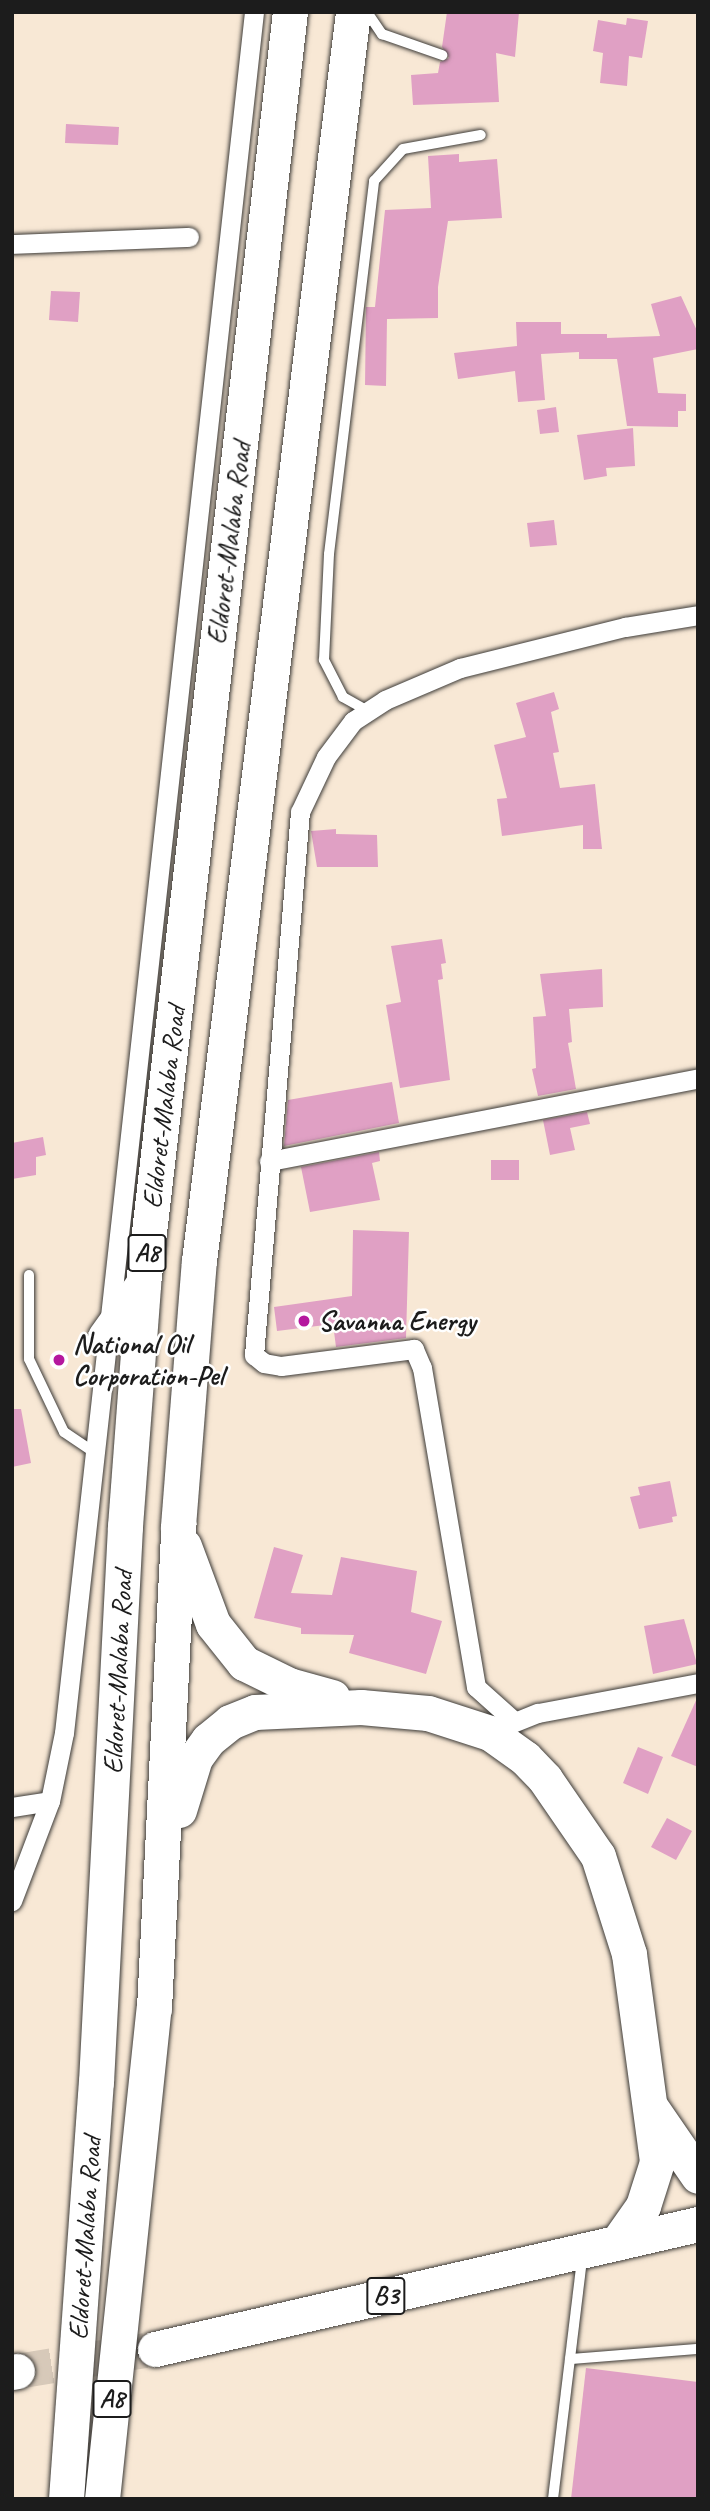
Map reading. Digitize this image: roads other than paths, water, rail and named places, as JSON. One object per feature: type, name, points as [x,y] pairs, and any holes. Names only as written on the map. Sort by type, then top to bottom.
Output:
[{"type":"highway","name":"Eldoret-Malaba Road","points":[[65,2499],[96,2082],[125,1526],[143,1284],[290,12]]},
{"type":"highway","name":"Eldoret-Malaba Road","points":[[102,2499],[121,2300],[155,2008],[178,1526],[199,1261],[354,12]]},
{"type":"highway","points":[[105,1337],[143,1284]]},
{"type":"highway","points":[[178,1526],[213,1624],[244,1663],[289,1685],[361,1707]]},
{"type":"highway","points":[[159,1892],[185,1785],[195,1758],[219,1729],[255,1712],[361,1707],[428,1713],[502,1727],[545,1779],[598,1856],[629,1954],[652,2109],[657,2162],[650,2189],[617,2243]]},
{"type":"highway","points":[[652,2109],[698,2176]]},
{"type":"highway","name":"B3","points":[[155,2349],[698,2224]]},
{"type":"street","name":"Eldoret-Malaba Road","points":[[12,1901],[50,1801],[64,1733],[92,1451],[254,12]]},
{"type":"street","points":[[12,244],[189,237]]},
{"type":"street","points":[[698,615],[625,627],[460,667],[368,711],[354,721],[326,757],[300,812],[254,1355],[264,1363],[281,1366],[414,1349],[422,1368],[475,1687],[502,1727],[698,1683]]},
{"type":"street","points":[[269,1161],[698,1078]]},
{"type":"street","points":[[12,1807],[50,1801]]},
{"type":"lane","points":[[368,12],[382,34],[442,55]]},
{"type":"lane","points":[[368,711],[343,697],[324,660],[329,554],[374,181],[402,149],[481,135]]},
{"type":"lane","points":[[29,1275],[29,1359],[64,1432],[92,1451]]},
{"type":"lane","points":[[553,2499],[583,2251]]},
{"type":"lane","points":[[570,2359],[698,2349]]},
{"type":"tunnel","points":[[17,2371],[145,2350]]},
{"type":"place","name":"Savanna Energy","points":[[304,1321]]},
{"type":"place","name":"National Oil Corporation-Pel","points":[[59,1360]]}]
